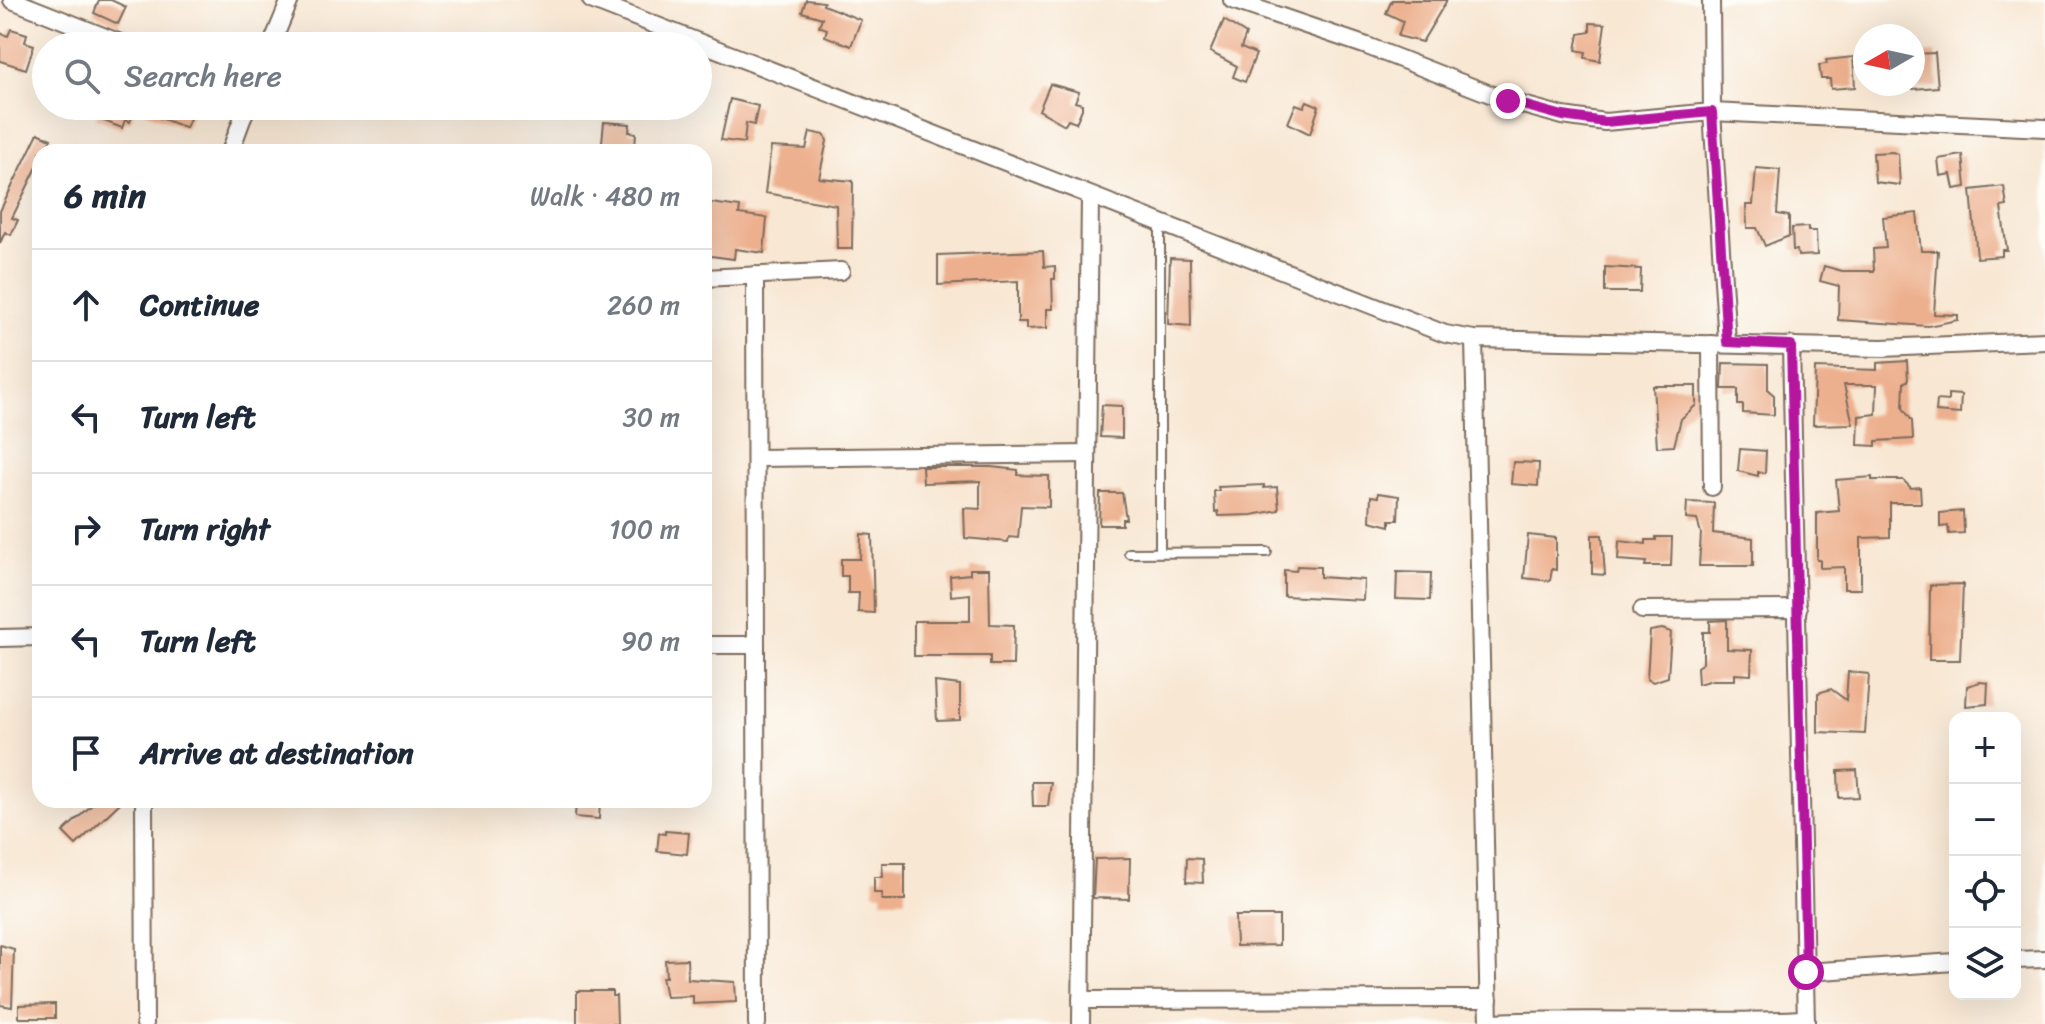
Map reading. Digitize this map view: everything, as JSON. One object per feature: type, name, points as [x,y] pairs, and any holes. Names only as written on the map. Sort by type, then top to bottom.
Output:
[{"type":"street","points":[[12,0],[93,32]]},
{"type":"street","points":[[277,32],[290,0]]},
{"type":"street","points":[[591,0],[672,32]]},
{"type":"street","points":[[1232,0],[1367,46],[1508,101],[1563,116],[1605,122],[1712,112],[2045,128]]},
{"type":"street","points":[[1711,0],[1719,343],[1712,487]]},
{"type":"street","points":[[712,48],[1445,334],[1474,339],[1882,348],[2045,341]]},
{"type":"street","points":[[233,144],[242,120]]},
{"type":"street","points":[[1081,1024],[1090,197]]},
{"type":"street","points":[[712,278],[841,271]]},
{"type":"street","points":[[755,275],[757,1024]]},
{"type":"street","points":[[1474,339],[1489,1023],[1574,1018],[1806,1022],[1791,345]]},
{"type":"street","points":[[756,458],[1087,454]]},
{"type":"street","points":[[1642,610],[1798,609]]},
{"type":"street","points":[[0,638],[32,637]]},
{"type":"street","points":[[712,645],[756,645]]},
{"type":"street","points":[[144,808],[145,1024]]},
{"type":"street","points":[[2021,960],[2045,959]]},
{"type":"street","points":[[1806,972],[1949,962]]},
{"type":"street","points":[[1081,1000],[1489,999]]},
{"type":"lane","points":[[1160,225],[1160,552]]},
{"type":"lane","points":[[1129,553],[1267,552]]},
{"type":"building","points":[[99,0],[111,0],[126,7],[118,24],[94,13]]},
{"type":"building","points":[[806,0],[824,2],[823,5],[861,20],[851,46],[825,36],[827,29],[819,26],[822,18],[802,12]]},
{"type":"building","points":[[1392,0],[1447,0],[1422,42],[1398,36],[1403,21],[1386,13]]},
{"type":"building","points":[[1224,20],[1246,34],[1241,48],[1256,54],[1245,82],[1233,77],[1237,66],[1210,52]]},
{"type":"building","points":[[1590,23],[1605,24],[1600,61],[1585,58],[1586,52],[1576,50],[1579,34],[1590,32]]},
{"type":"building","points":[[11,29],[27,34],[25,42],[32,44],[32,51],[26,69],[0,61],[0,33],[8,36]]},
{"type":"building","points":[[1925,53],[1935,53],[1938,87],[1925,88]]},
{"type":"building","points":[[1853,57],[1853,87],[1831,89],[1830,79],[1821,79],[1819,65],[1827,64],[1826,60]]},
{"type":"building","points":[[1050,84],[1079,92],[1075,102],[1082,104],[1082,109],[1076,123],[1068,120],[1065,125],[1039,110]]},
{"type":"building","points":[[730,99],[758,106],[754,125],[746,123],[744,143],[721,140]]},
{"type":"building","points":[[1307,101],[1319,106],[1310,134],[1288,123],[1296,104],[1304,107]]},
{"type":"building","points":[[101,120],[125,120],[122,128]]},
{"type":"building","points":[[166,120],[189,120],[186,128]]},
{"type":"building","points":[[604,122],[630,124],[629,132],[636,133],[635,144],[602,144]]},
{"type":"building","points":[[810,132],[825,135],[827,141],[819,178],[853,181],[852,249],[837,249],[836,205],[765,193],[771,147],[806,149]]},
{"type":"building","points":[[38,133],[51,139],[48,144],[33,144]]},
{"type":"building","points":[[32,145],[32,177],[12,218],[18,220],[11,235],[5,232],[0,243],[0,211]]},
{"type":"building","points":[[1873,153],[1898,154],[1900,185],[1875,182]]},
{"type":"building","points":[[1963,155],[1966,187],[1954,189],[1951,174],[1940,176],[1938,159]]},
{"type":"building","points":[[1756,168],[1780,170],[1777,214],[1789,216],[1789,236],[1765,246],[1757,228],[1747,228],[1746,205],[1753,205]]},
{"type":"building","points":[[2004,186],[2007,206],[2001,207],[2007,250],[2002,250],[2002,256],[1977,258],[1971,190]]},
{"type":"building","points":[[712,203],[740,207],[739,214],[767,218],[764,253],[735,249],[734,259],[712,256]]},
{"type":"building","points":[[1917,213],[1921,251],[1938,251],[1934,314],[1958,315],[1958,320],[1928,326],[1838,320],[1839,286],[1820,281],[1824,266],[1842,271],[1874,271],[1873,249],[1886,248],[1883,217]]},
{"type":"building","points":[[1808,227],[1808,231],[1816,231],[1817,255],[1798,256],[1797,250],[1793,250],[1792,228]]},
{"type":"building","points":[[1043,251],[1044,267],[1055,266],[1053,309],[1047,309],[1047,328],[1026,329],[1026,322],[1018,322],[1018,281],[938,285],[938,255]]},
{"type":"building","points":[[1170,258],[1190,259],[1191,326],[1168,324]]},
{"type":"building","points":[[1605,267],[1641,269],[1640,292],[1605,292]]},
{"type":"building","points":[[1907,361],[1908,381],[1904,382],[1903,408],[1912,421],[1913,439],[1876,441],[1876,446],[1858,445],[1859,416],[1876,414],[1877,385],[1844,385],[1853,424],[1813,425],[1815,368],[1877,370],[1877,363]]},
{"type":"building","points":[[1723,363],[1768,364],[1768,390],[1774,395],[1774,415],[1743,413],[1743,405],[1738,405],[1738,389],[1722,389]]},
{"type":"building","points":[[1653,386],[1696,386],[1696,405],[1681,419],[1674,446],[1657,447]]},
{"type":"building","points":[[1948,394],[1961,395],[1960,414],[1936,412],[1937,400],[1948,401]]},
{"type":"building","points":[[1102,405],[1122,406],[1122,438],[1100,437]]},
{"type":"building","points":[[1740,449],[1766,451],[1765,473],[1758,472],[1758,476],[1738,471]]},
{"type":"building","points":[[1513,462],[1539,463],[1538,486],[1511,484]]},
{"type":"building","points":[[922,467],[991,467],[1018,470],[1018,475],[1049,476],[1049,507],[1021,506],[1018,538],[1009,537],[1008,542],[965,538],[964,508],[980,509],[980,481],[923,483]]},
{"type":"building","points":[[1872,477],[1872,480],[1903,480],[1911,488],[1920,487],[1921,503],[1890,503],[1890,537],[1861,538],[1861,589],[1844,589],[1844,567],[1820,568],[1820,560],[1817,560],[1817,513],[1839,511],[1836,480]]},
{"type":"building","points":[[1264,485],[1264,488],[1277,487],[1279,510],[1252,515],[1219,516],[1218,511],[1215,512],[1214,491],[1219,491],[1218,487]]},
{"type":"building","points":[[1100,493],[1122,493],[1126,519],[1122,519],[1122,525],[1099,525]]},
{"type":"building","points":[[1378,493],[1399,496],[1398,520],[1390,520],[1390,526],[1370,521],[1371,496],[1378,497]]},
{"type":"building","points":[[1687,502],[1714,503],[1713,533],[1753,538],[1753,566],[1699,566],[1701,533],[1697,520],[1686,519]]},
{"type":"building","points":[[1963,511],[1964,533],[1949,534],[1948,526],[1940,527],[1940,513]]},
{"type":"building","points":[[861,534],[872,535],[874,613],[858,612],[859,593],[848,593],[848,576],[841,576],[841,559],[860,559]]},
{"type":"building","points":[[1528,535],[1556,538],[1556,570],[1552,569],[1550,581],[1524,578]]},
{"type":"building","points":[[1592,535],[1602,535],[1605,575],[1592,574]]},
{"type":"building","points":[[1656,537],[1672,537],[1671,566],[1645,566],[1646,562],[1618,560],[1619,541],[1646,544],[1646,540],[1656,540]]},
{"type":"building","points":[[1297,566],[1320,567],[1320,577],[1364,580],[1363,600],[1284,596],[1284,570],[1296,571]]},
{"type":"building","points":[[970,569],[989,569],[990,624],[1014,625],[1013,665],[990,665],[990,656],[914,656],[914,621],[970,621],[970,594],[951,596],[950,576],[970,574]]},
{"type":"building","points":[[1397,572],[1431,573],[1430,600],[1396,599]]},
{"type":"building","points":[[1963,584],[1960,660],[1929,660],[1930,585]]},
{"type":"building","points":[[1727,620],[1727,649],[1752,650],[1751,675],[1735,674],[1735,680],[1712,680],[1698,684],[1697,667],[1703,663],[1703,632],[1710,632],[1710,621]]},
{"type":"building","points":[[1662,629],[1671,632],[1668,677],[1653,682],[1647,679],[1650,631]]},
{"type":"building","points":[[1848,672],[1869,674],[1865,734],[1818,732],[1818,693],[1831,689],[1846,700]]},
{"type":"building","points":[[935,682],[960,685],[960,720],[937,721]]},
{"type":"building","points":[[1988,683],[1987,704],[1966,706],[1967,686]]},
{"type":"building","points":[[1857,770],[1859,797],[1839,798],[1838,771]]},
{"type":"building","points":[[1032,782],[1051,782],[1048,806],[1033,806]]},
{"type":"building","points":[[88,808],[115,808],[76,845],[63,832]]},
{"type":"building","points":[[576,808],[600,808],[599,819],[575,817]]},
{"type":"building","points":[[665,831],[689,833],[687,854],[657,851],[659,833],[665,834]]},
{"type":"building","points":[[1130,858],[1129,899],[1093,898],[1095,859]]},
{"type":"building","points":[[1187,858],[1202,859],[1203,883],[1186,882]]},
{"type":"building","points":[[882,863],[905,863],[905,900],[882,900],[882,893],[874,893],[874,877],[883,877]]},
{"type":"building","points":[[1235,916],[1279,916],[1279,945],[1236,946]]},
{"type":"building","points":[[0,945],[14,949],[12,1007],[0,1005]]},
{"type":"building","points":[[687,959],[688,979],[735,982],[736,1002],[693,1004],[693,996],[666,997],[662,977],[666,977],[665,960]]},
{"type":"building","points":[[577,991],[612,991],[612,996],[616,996],[617,1024],[577,1024]]},
{"type":"building","points":[[55,1004],[55,1018],[19,1018],[19,1005]]},
{"type":"route","points":[[1508,101],[1563,116],[1605,122],[1712,112],[1727,342],[1791,345],[1806,972]]}]
